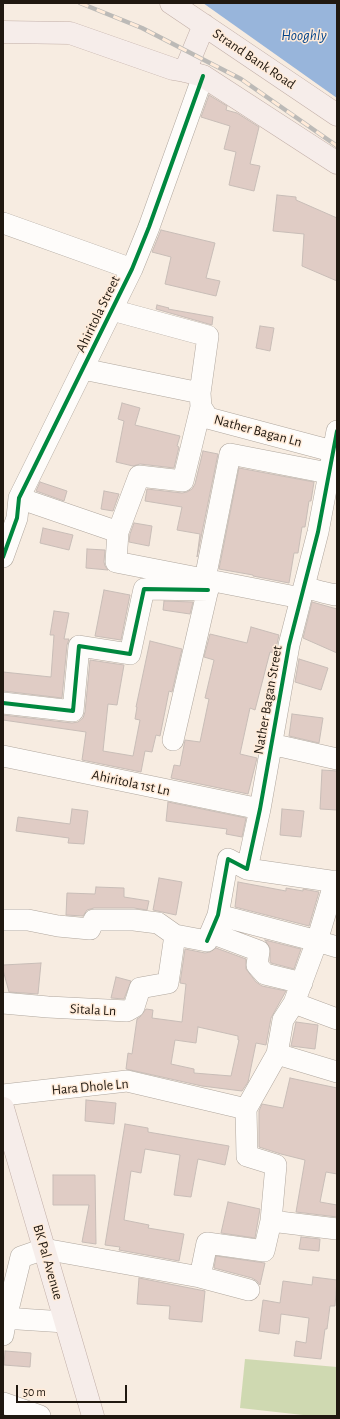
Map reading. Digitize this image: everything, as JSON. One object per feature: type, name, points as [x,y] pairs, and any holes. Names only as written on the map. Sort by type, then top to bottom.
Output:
[{"type":"main road","name":"Strand Bank Road","points":[[171,3],[337,115]]},
{"type":"main road","points":[[194,74],[204,25]]},
{"type":"main road","points":[[3,32],[70,33],[173,69],[194,74],[337,163]]},
{"type":"main road","name":"BK Pal Avenue","points":[[3,1108],[7,1141],[44,1249],[93,1416]]},
{"type":"street","name":"Ahiritola Street","points":[[3,557],[17,518],[19,498],[132,269],[149,227],[194,74]]},
{"type":"street","points":[[3,223],[132,269]]},
{"type":"street","points":[[112,310],[208,336],[200,400],[184,481],[139,476],[118,532],[116,562],[208,583],[302,593],[322,592],[335,595],[337,594]]},
{"type":"street","points":[[83,369],[200,400]]},
{"type":"street","name":"Nather Bagan Ln","points":[[200,400],[208,418],[332,451]]},
{"type":"street","name":"Nather Bagan Street","points":[[247,869],[260,810],[289,645],[318,532],[332,451],[337,431]]},
{"type":"street","points":[[173,740],[208,583],[230,454],[328,473]]},
{"type":"street","points":[[19,498],[118,532]]},
{"type":"street","points":[[3,703],[73,711],[79,646],[130,654],[144,589],[208,583]]},
{"type":"street","points":[[271,744],[337,759]]},
{"type":"street","name":"Ahiritola 1st Ln","points":[[3,756],[260,810]]},
{"type":"street","points":[[200,1277],[207,1243],[264,1251],[271,1221],[276,1165],[247,1156],[246,1108],[277,1054],[283,1020],[294,1003],[302,983],[336,881],[247,869],[228,859],[212,930]]},
{"type":"street","points":[[3,920],[28,920],[58,926],[90,929],[94,920],[134,920],[158,923],[176,936],[212,930],[317,941],[337,947]]},
{"type":"street","points":[[212,930],[259,951],[256,965],[265,974],[302,983]]},
{"type":"street","name":"Sitala Ln","points":[[3,1004],[48,1008],[127,1011],[134,1007],[140,988],[168,983],[176,936]]},
{"type":"street","points":[[294,1003],[337,1019]]},
{"type":"street","points":[[277,1054],[337,1072]]},
{"type":"street","name":"Hara Dhole Ln","points":[[3,1095],[127,1081],[246,1108]]},
{"type":"street","points":[[271,1221],[337,1229]]},
{"type":"street","points":[[65,1322],[4,1324],[21,1257],[44,1249],[200,1277],[249,1290]]},
{"type":"street","points":[[3,1403],[40,1416]]},
{"type":"green space","points":[[245,1359],[337,1367],[337,1416],[312,1416],[240,1408]]},
{"type":"water","name":"Hooghly","points":[[203,3],[337,3],[337,98]]},
{"type":"building","points":[[209,95],[227,106],[226,110],[237,113],[259,127],[250,164],[260,166],[254,191],[229,185],[236,152],[224,149],[230,126],[201,117]]},
{"type":"building","points":[[277,195],[296,197],[296,200],[337,218],[337,281],[302,266],[304,234],[273,231]]},
{"type":"building","points":[[161,230],[215,243],[206,278],[220,281],[216,296],[165,284],[171,257],[152,252]]},
{"type":"building","points":[[157,305],[169,308],[168,309],[213,317],[212,325],[156,309]]},
{"type":"building","points":[[260,326],[274,328],[270,351],[256,348]]},
{"type":"building","points":[[122,403],[140,408],[135,425],[180,436],[174,468],[140,464],[133,466],[116,462],[124,421],[118,419]]},
{"type":"building","points":[[203,451],[218,454],[197,557],[200,534],[177,530],[182,507],[145,501],[147,489],[182,493],[192,489],[195,484]]},
{"type":"building","points":[[239,468],[314,482],[305,527],[302,527],[298,553],[294,553],[289,583],[219,569]]},
{"type":"building","points":[[40,482],[67,491],[64,501],[36,491]]},
{"type":"building","points":[[104,491],[119,494],[113,511],[101,509]]},
{"type":"building","points":[[134,523],[152,526],[149,546],[129,542]]},
{"type":"building","points":[[43,528],[73,535],[69,550],[40,543]]},
{"type":"building","points":[[87,549],[105,550],[104,562],[108,570],[86,568]]},
{"type":"building","points":[[104,590],[130,595],[121,640],[95,636]]},
{"type":"building","points":[[164,601],[193,602],[190,614],[163,610]]},
{"type":"building","points":[[312,602],[337,609],[337,653],[303,638]]},
{"type":"building","points":[[54,611],[69,613],[64,639],[69,639],[67,645],[62,698],[3,691],[3,672],[51,677],[54,635],[50,635]]},
{"type":"building","points":[[251,627],[279,635],[275,653],[270,652],[255,710],[250,708],[240,754],[257,758],[248,794],[171,778],[174,765],[180,766],[185,740],[200,742],[209,699],[205,698],[214,660],[204,657],[210,634],[247,643]]},
{"type":"building","points":[[150,641],[182,649],[172,692],[169,691],[160,736],[156,735],[152,752],[145,751],[141,772],[82,760],[86,732],[3,720],[3,715],[72,723],[78,722],[83,718],[85,712],[90,660],[124,665],[117,705],[108,704],[103,751],[133,756],[140,720],[135,719],[136,707]]},
{"type":"building","points":[[299,659],[328,668],[321,690],[295,682]]},
{"type":"building","points":[[292,714],[323,718],[319,743],[289,736]]},
{"type":"building","points":[[322,770],[337,771],[337,810],[320,809]]},
{"type":"building","points":[[168,802],[246,818],[242,837],[226,834],[227,829],[166,821]]},
{"type":"building","points":[[72,809],[88,811],[84,844],[68,843],[69,838],[16,831],[18,817],[70,824]]},
{"type":"building","points":[[282,809],[304,811],[301,837],[280,835]]},
{"type":"building","points":[[159,878],[182,882],[176,915],[153,910]]},
{"type":"building","points":[[238,882],[286,891],[286,888],[319,892],[309,926],[235,907]]},
{"type":"building","points":[[96,887],[124,888],[124,897],[149,901],[147,910],[134,908],[94,908],[87,910],[83,916],[66,915],[67,893],[95,894]]},
{"type":"building","points":[[265,940],[301,949],[294,969],[271,963],[270,948]]},
{"type":"building","points":[[216,948],[246,959],[246,969],[256,982],[262,986],[286,991],[271,1018],[266,1045],[256,1043],[248,1082],[242,1091],[202,1086],[126,1069],[128,1053],[132,1054],[137,1019],[146,1009],[153,1010],[152,1018],[182,1022],[186,984],[180,983],[185,949],[205,953]],"holes":[[[198,1027],[238,1036],[239,1040],[231,1076],[194,1073],[194,1069],[171,1064],[175,1040],[196,1043]]]},
{"type":"building","points":[[41,963],[38,994],[9,992],[3,965]]},
{"type":"building","points":[[116,977],[131,981],[124,999],[111,998]]},
{"type":"building","points":[[296,1022],[318,1025],[315,1049],[291,1046]]},
{"type":"building","points":[[290,1078],[337,1088],[337,1174],[326,1172],[320,1202],[337,1205],[337,1217],[296,1212],[305,1160],[259,1147],[259,1111],[262,1104],[283,1108]]},
{"type":"building","points":[[86,1100],[116,1103],[114,1124],[85,1121]]},
{"type":"building","points":[[125,1124],[148,1128],[148,1132],[229,1146],[225,1165],[198,1159],[191,1197],[174,1195],[180,1155],[145,1149],[141,1173],[131,1171],[124,1220],[149,1225],[148,1228],[184,1234],[179,1261],[119,1250],[120,1247],[105,1245]]},
{"type":"building","points":[[53,1175],[95,1175],[96,1244],[82,1242],[89,1205],[53,1205]]},
{"type":"building","points":[[228,1202],[260,1209],[255,1238],[221,1233]]},
{"type":"building","points":[[301,1237],[320,1239],[319,1251],[299,1249]]},
{"type":"building","points":[[216,1256],[265,1263],[260,1285],[252,1278],[214,1268]]},
{"type":"building","points":[[313,1277],[337,1280],[335,1306],[330,1306],[321,1359],[294,1356],[296,1341],[306,1343],[309,1318],[281,1314],[279,1334],[259,1331],[263,1300],[280,1303],[283,1281],[312,1285]]},
{"type":"building","points":[[139,1278],[205,1291],[202,1322],[169,1319],[170,1306],[137,1304]]},
{"type":"building","points":[[5,1351],[31,1353],[30,1367],[4,1365]]},
{"type":"railway","points":[[80,3],[142,28],[241,79],[337,146]]},
{"type":"cycle path","points":[[3,557],[17,518],[19,498],[132,269],[149,227],[203,76]]},
{"type":"cycle path","points":[[207,941],[218,915],[228,859],[247,869],[260,809],[289,645],[318,532],[337,431]]},
{"type":"cycle path","points":[[3,703],[73,711],[79,646],[130,654],[144,589],[208,590]]}]
